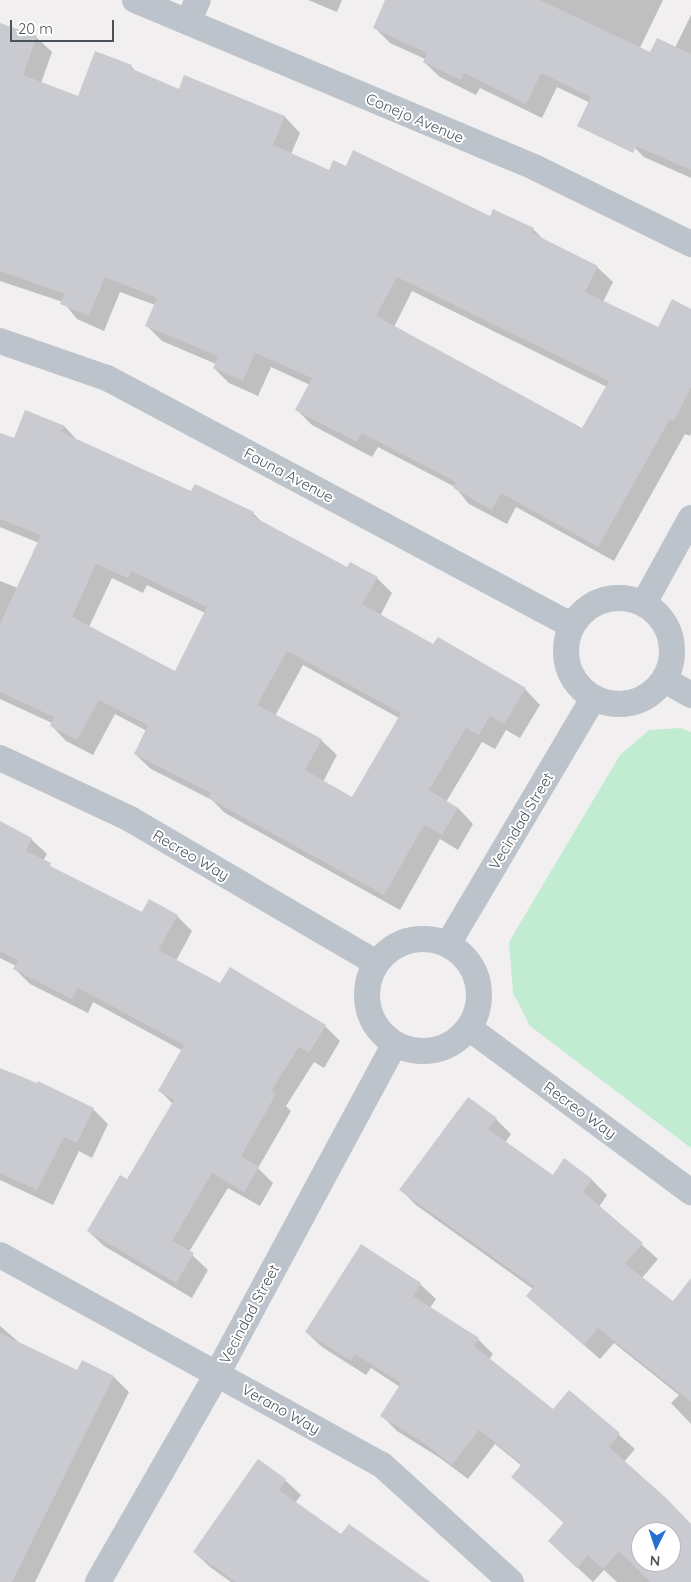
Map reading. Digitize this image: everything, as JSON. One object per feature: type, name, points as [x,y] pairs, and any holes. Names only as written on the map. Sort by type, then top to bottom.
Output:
[{"type":"street","name":"Conejo Avenue","points":[[135,0],[193,11],[536,168],[691,244]]},
{"type":"street","name":"Fauna Avenue","points":[[0,341],[107,378],[572,625]]},
{"type":"street","points":[[644,604],[691,518]]},
{"type":"street","points":[[612,598],[628,598],[644,604],[658,614],[668,629],[673,646],[671,663],[665,680],[654,692],[640,700],[625,704],[609,704],[593,699],[580,688],[570,674],[565,658],[566,641],[572,625],[589,608],[612,598]]},
{"type":"street","points":[[665,680],[691,695]]},
{"type":"street","name":"Vecindad Street","points":[[448,944],[593,699]]},
{"type":"street","name":"Recreo Way","points":[[0,758],[130,819],[376,963]]},
{"type":"street","points":[[416,938],[433,939],[448,944],[464,956],[475,972],[479,991],[477,1010],[469,1028],[443,1048],[427,1051],[410,1050],[395,1044],[380,1032],[370,1017],[366,998],[368,980],[376,963],[386,951],[400,942],[416,938]]},
{"type":"street","name":"Recreo Way","points":[[469,1028],[691,1192]]},
{"type":"street","name":"Vecindad Street","points":[[98,1582],[217,1374],[395,1044]]},
{"type":"street","name":"Verano Way","points":[[0,1255],[382,1465],[511,1582]]},
{"type":"green space","points":[[680,728],[691,732],[691,1148],[530,1026],[513,993],[509,942],[620,755],[649,730]]},
{"type":"building","points":[[385,0],[540,0],[650,52],[657,38],[691,54],[691,170],[636,146],[633,153],[577,126],[591,97],[541,73],[526,104],[464,73],[461,80],[423,62],[427,53],[373,28]]},
{"type":"building","points":[[0,23],[37,36],[23,75],[78,96],[95,51],[132,65],[130,68],[179,89],[184,75],[285,116],[273,145],[329,170],[333,160],[346,166],[353,150],[490,216],[493,209],[534,228],[532,233],[598,266],[585,292],[658,327],[672,299],[691,309],[691,387],[674,421],[670,419],[598,547],[501,493],[492,510],[453,488],[456,482],[362,433],[357,442],[295,410],[312,378],[255,353],[243,381],[213,368],[218,356],[145,326],[157,298],[105,277],[89,316],[60,304],[65,294],[0,271]],"holes":[[[397,277],[609,381],[582,428],[376,316]]]},
{"type":"building","points":[[25,410],[65,426],[61,432],[191,491],[195,484],[254,512],[252,516],[347,567],[350,562],[378,577],[362,604],[433,644],[438,637],[526,688],[504,724],[490,716],[479,735],[466,728],[429,790],[458,808],[442,835],[424,825],[384,895],[208,798],[211,793],[134,754],[148,725],[99,700],[77,740],[50,726],[54,717],[0,692],[0,624],[41,535],[0,519],[0,433],[14,438]],"holes":[[[96,564],[128,578],[131,571],[207,607],[175,671],[72,617]],[[287,651],[401,713],[352,797],[305,770],[322,739],[257,705]]]},
{"type":"building","points":[[0,821],[32,838],[26,851],[51,863],[50,866],[142,912],[149,899],[178,915],[158,950],[220,983],[230,967],[326,1025],[309,1053],[299,1047],[271,1091],[276,1094],[241,1156],[259,1167],[244,1192],[212,1173],[172,1241],[194,1253],[176,1283],[87,1231],[120,1175],[127,1179],[174,1100],[158,1091],[184,1045],[78,988],[72,999],[13,969],[18,960],[0,951]]},
{"type":"building","points":[[0,1068],[37,1083],[38,1081],[94,1108],[77,1143],[64,1137],[37,1190],[0,1173]]},
{"type":"building","points":[[468,1097],[497,1118],[488,1129],[553,1175],[564,1158],[592,1179],[583,1192],[643,1243],[625,1264],[673,1301],[691,1278],[691,1402],[598,1328],[584,1345],[526,1296],[534,1286],[399,1190]]},
{"type":"building","points":[[361,1244],[421,1283],[413,1296],[479,1338],[474,1346],[553,1409],[569,1390],[620,1433],[609,1447],[666,1498],[691,1524],[691,1582],[650,1582],[640,1572],[681,1572],[681,1522],[631,1522],[631,1563],[619,1551],[603,1569],[588,1555],[577,1568],[548,1541],[564,1522],[511,1477],[522,1464],[479,1430],[452,1465],[424,1443],[380,1416],[401,1383],[355,1354],[351,1361],[305,1332]]},
{"type":"building","points":[[0,1333],[77,1370],[82,1360],[114,1376],[12,1582],[0,1582]]},
{"type":"building","points":[[258,1459],[286,1479],[279,1490],[341,1534],[349,1524],[430,1582],[236,1582],[193,1552]]}]
